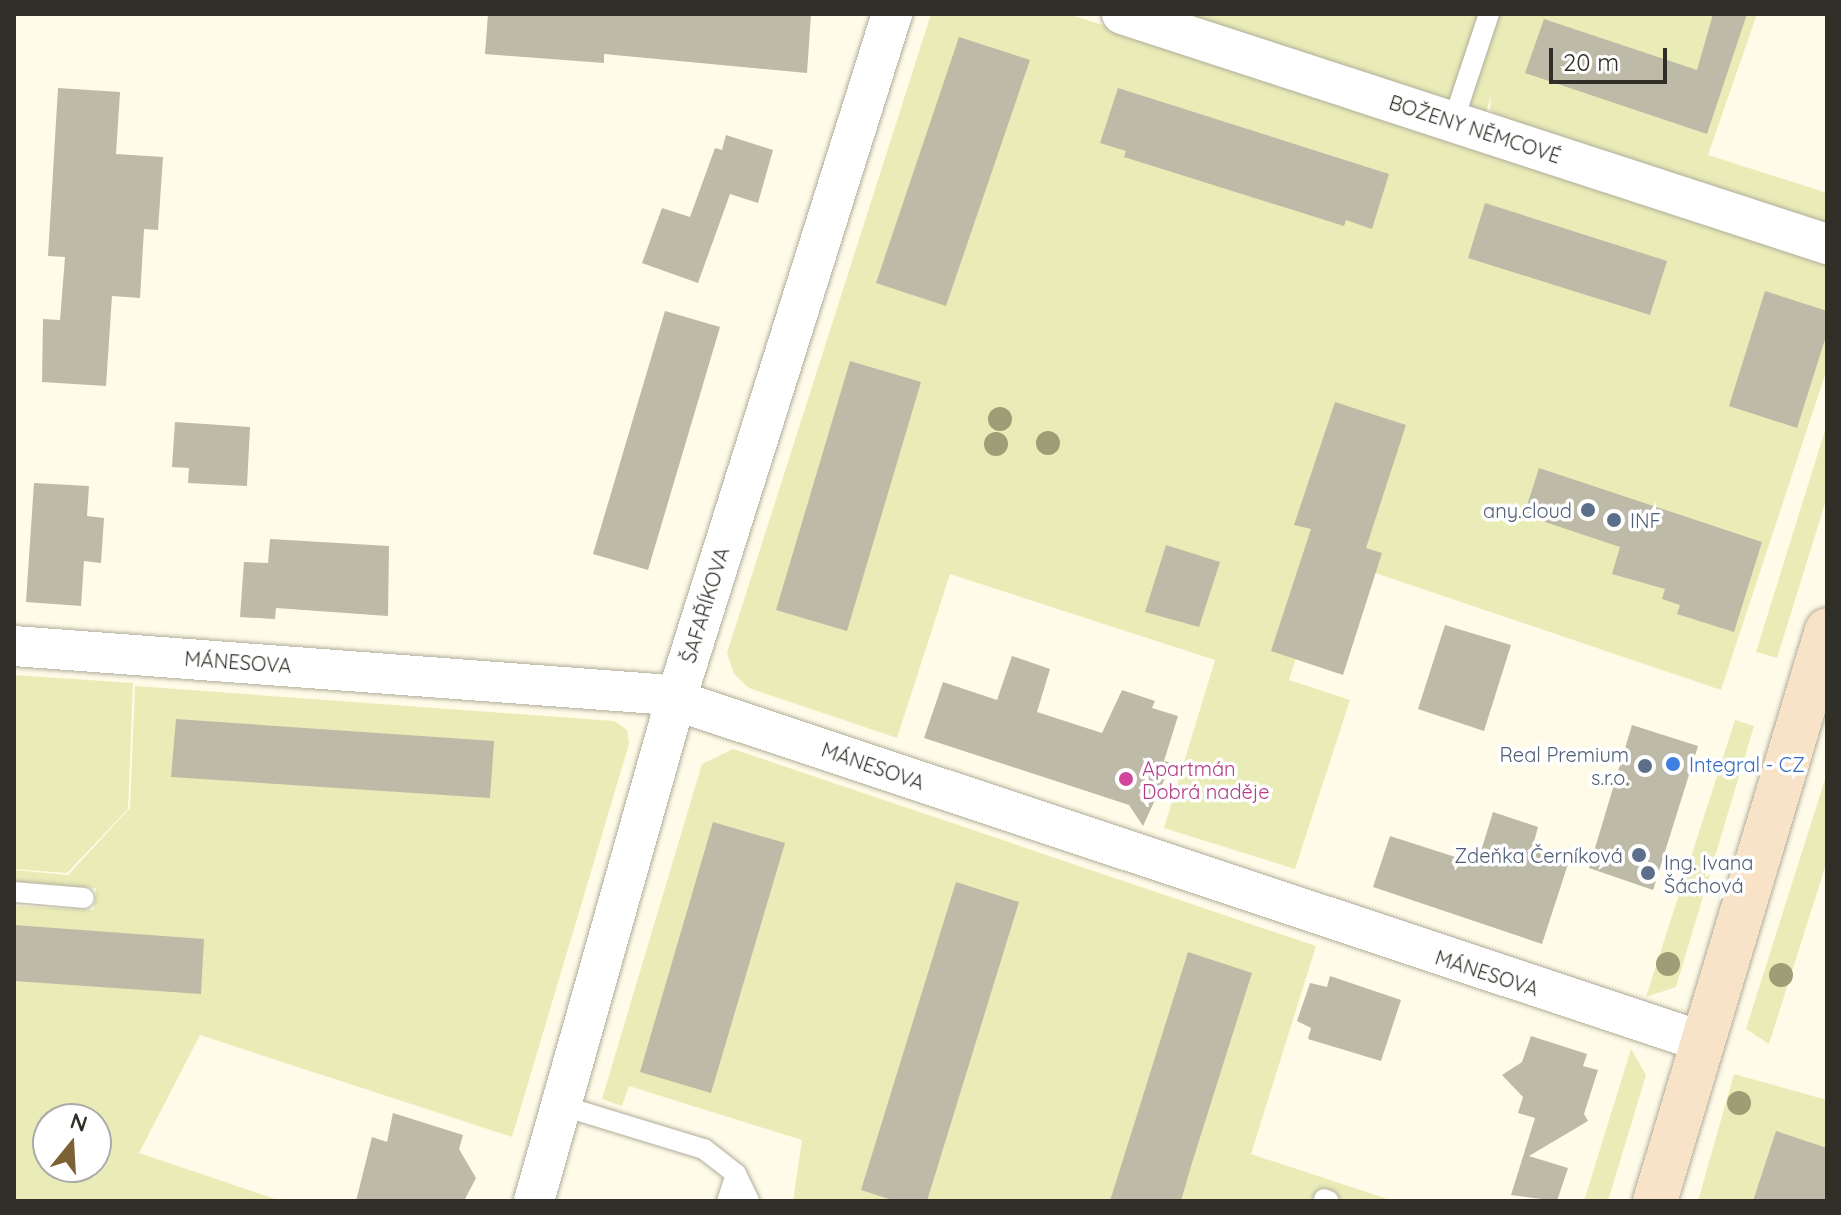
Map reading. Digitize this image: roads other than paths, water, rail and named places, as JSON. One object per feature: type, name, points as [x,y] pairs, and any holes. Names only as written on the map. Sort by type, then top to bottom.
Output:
[{"type":"main road","points":[[1655,1201],[1827,630]]},
{"type":"street","name":"ŠAFAŘÍKOVA","points":[[534,1201],[676,699],[892,14]]},
{"type":"street","name":"BOŽENY NĚMCOVÉ","points":[[1122,14],[1827,244]]},
{"type":"street","name":"MÁNESOVA","points":[[14,646],[608,688],[676,699],[1701,1041]]},
{"type":"lane","points":[[1453,122],[1489,14]]},
{"type":"lane","points":[[14,892],[84,898]]},
{"type":"lane","points":[[563,1106],[704,1149],[736,1174],[749,1201]]},
{"type":"lane","points":[[727,1201],[736,1174]]},
{"type":"place","name":"any.cloud","points":[[1588,510]]},
{"type":"place","name":"INF","points":[[1614,520]]},
{"type":"place","name":"Integral - CZ","points":[[1673,764]]},
{"type":"place","name":"Real Premium s.r.o.","points":[[1645,766]]},
{"type":"place","name":"Apartmán Dobrá naděje","points":[[1126,779]]},
{"type":"place","name":"Zdeňka Černíková","points":[[1639,855]]},
{"type":"place","name":"Ing. Ivana Šáchová","points":[[1648,873]]}]
